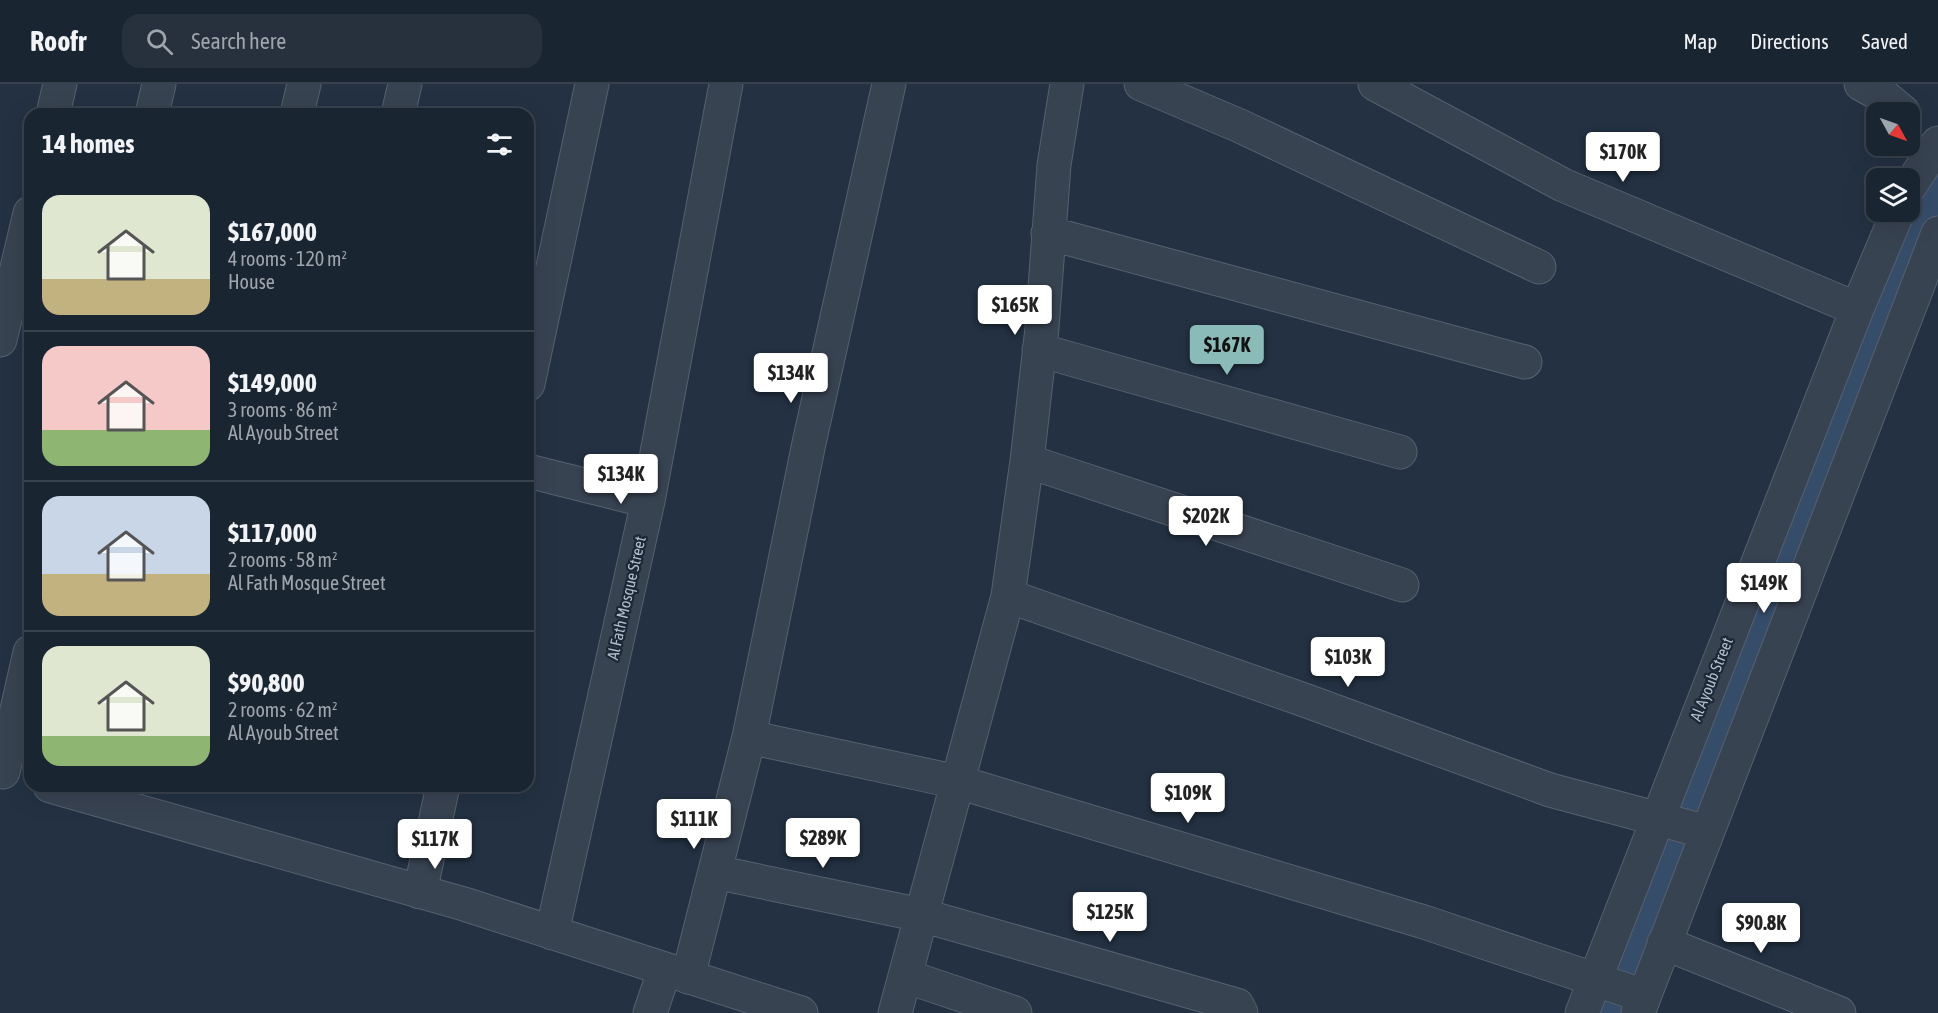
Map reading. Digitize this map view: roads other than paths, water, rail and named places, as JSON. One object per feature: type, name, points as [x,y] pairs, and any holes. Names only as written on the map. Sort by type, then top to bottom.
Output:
[{"type":"street","points":[[54,108],[60,84]]},
{"type":"street","points":[[153,108],[159,84]]},
{"type":"street","points":[[298,108],[304,84]]},
{"type":"street","points":[[399,108],[405,84]]},
{"type":"street","points":[[534,356],[592,84]]},
{"type":"street","name":"Al Fath Mosque Street","points":[[552,933],[648,501],[726,84]]},
{"type":"street","points":[[650,1013],[677,973],[715,872],[749,736],[809,443],[889,84]]},
{"type":"street","points":[[895,1013],[1008,596],[1027,461],[1039,350],[1054,165],[1067,84]]},
{"type":"street","points":[[1141,84],[1240,126],[1539,267]]},
{"type":"street","points":[[1375,84],[1563,185],[1857,309]]},
{"type":"street","points":[[1861,84],[1892,102]]},
{"type":"street","points":[[1920,127],[1938,143],[1920,171]]},
{"type":"street","name":"Al Ayoub Street","points":[[1623,993],[1683,826],[1857,309],[1894,222]]},
{"type":"street","points":[[1048,233],[1525,362]]},
{"type":"street","name":"Al Ayoub Street","points":[[1581,1013],[1623,993],[1664,943],[1683,826],[1938,233]]},
{"type":"street","points":[[0,340],[24,238]]},
{"type":"street","points":[[1039,350],[1400,452]]},
{"type":"street","points":[[1027,461],[1402,585]]},
{"type":"street","points":[[534,472],[648,501]]},
{"type":"street","points":[[1008,596],[1307,701],[1550,790],[1683,826]]},
{"type":"street","points":[[11,775],[24,691]]},
{"type":"street","points":[[749,736],[958,782],[1424,922],[1623,993]]},
{"type":"street","points":[[93,792],[142,799],[420,892],[677,973],[763,1007],[801,1013]]},
{"type":"street","points":[[420,892],[442,792]]},
{"type":"street","points":[[715,872],[921,915],[1237,1005],[1241,1013]]},
{"type":"street","points":[[1664,943],[1839,1013]]},
{"type":"street","points":[[905,976],[1015,1013]]},
{"type":"waterway","points":[[1614,1013],[1752,627],[1938,178]]}]
